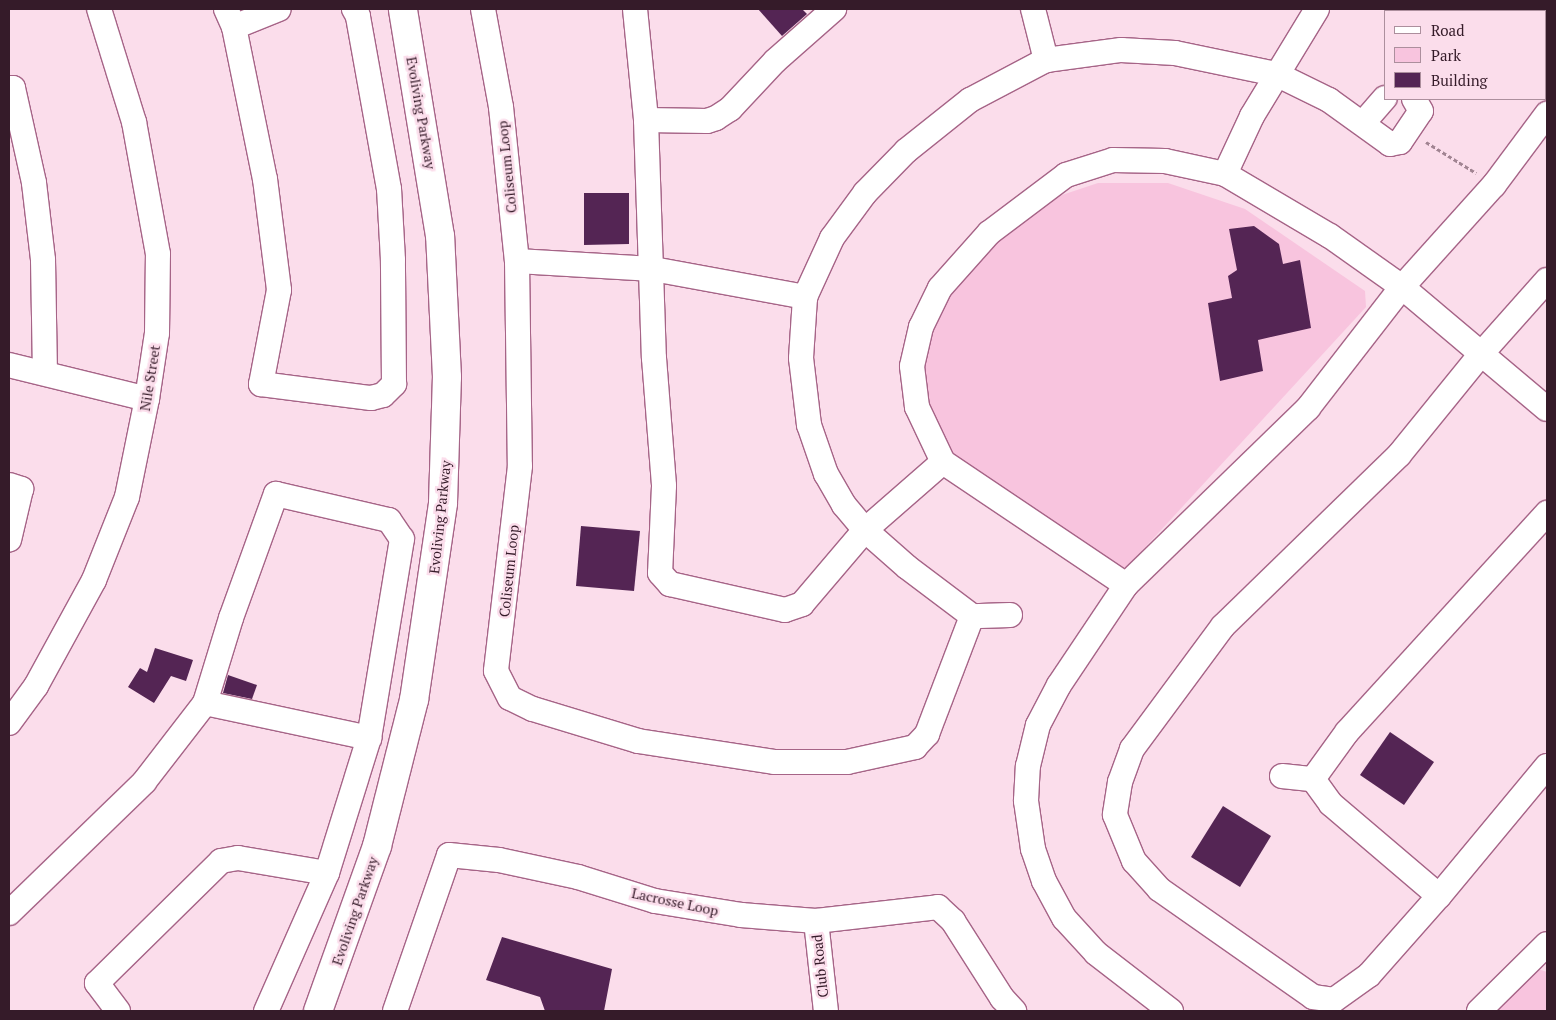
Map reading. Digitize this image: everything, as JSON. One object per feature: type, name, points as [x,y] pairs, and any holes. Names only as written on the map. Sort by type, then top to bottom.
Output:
[{"type":"street","name":"Nile Street","points":[[9,723],[36,686],[94,580],[127,497],[148,399],[157,333],[158,254],[134,122],[99,9]]},
{"type":"street","points":[[279,9],[230,18],[266,179],[279,290],[261,384],[371,398],[383,395],[394,384],[392,251],[389,189],[358,16],[354,9]]},
{"type":"street","name":"Evoliving Parkway","points":[[318,1011],[377,846],[414,700],[443,503],[447,377],[440,236],[403,9]]},
{"type":"street","name":"Coliseum Loop","points":[[483,9],[501,107],[517,261],[520,466],[496,671],[510,698],[533,709],[638,742],[775,762],[847,762],[915,747],[927,734],[972,616]]},
{"type":"street","points":[[635,9],[646,120],[653,269],[654,358],[664,486],[660,573],[670,584],[785,610],[802,604],[865,530],[943,462]]},
{"type":"street","points":[[646,120],[707,121],[716,118],[730,109],[775,61],[834,9]]},
{"type":"street","points":[[1034,9],[1046,60]]},
{"type":"street","points":[[1225,174],[1252,116],[1317,9]]},
{"type":"street","points":[[1010,615],[972,616],[907,567],[865,530],[844,505],[826,474],[809,426],[801,358],[805,297],[832,238],[865,193],[906,151],[970,100],[1046,60],[1121,50],[1175,52],[1276,74],[1329,100],[1390,144],[1400,142],[1421,111],[1415,100]]},
{"type":"street","points":[[9,88],[13,88],[34,183],[43,260],[45,373]]},
{"type":"street","points":[[1363,123],[1384,99]]},
{"type":"street","points":[[1170,1011],[1121,976],[1064,918],[1041,873],[1034,849],[1026,801],[1028,766],[1038,725],[1059,686],[1126,585],[1308,408],[1402,287],[1494,185],[1547,114]]},
{"type":"street","points":[[1126,585],[943,462],[918,407],[912,366],[921,327],[940,288],[989,234],[1066,175],[1113,160],[1165,161],[1225,174],[1330,236],[1402,287],[1547,409]]},
{"type":"street","points":[[517,261],[653,269],[805,297]]},
{"type":"street","points":[[1547,280],[1481,354],[1399,455],[1223,626],[1132,749],[1120,782],[1115,815],[1134,861],[1160,889],[1313,997],[1334,1006],[1369,975],[1439,896],[1547,766]]},
{"type":"street","points":[[9,365],[148,399]]},
{"type":"street","points":[[9,485],[22,488],[9,540]]},
{"type":"street","points":[[9,913],[144,782],[205,703],[231,618],[276,494],[389,520],[402,539],[369,738],[327,873],[266,1011]]},
{"type":"street","points":[[1313,779],[1347,732],[1547,514]]},
{"type":"street","points":[[205,703],[369,738]]},
{"type":"street","points":[[1282,776],[1313,779],[1331,804],[1439,896]]},
{"type":"street","name":"Lacrosse Loop","points":[[395,1011],[449,855],[499,860],[578,877],[655,901],[741,915],[816,921],[938,907],[953,921],[1002,998],[1014,1011]]},
{"type":"street","points":[[118,1011],[97,983],[221,861],[238,858],[327,873]]},
{"type":"street","name":"Club Road","points":[[816,921],[826,1011]]},
{"type":"street","points":[[1479,1011],[1547,944]]},
{"type":"path","points":[[1409,131],[1494,185]]},
{"type":"green space","points":[[1098,183],[1168,183],[1245,209],[1365,291],[1366,307],[1128,566],[1117,570],[947,459],[923,404],[919,365],[948,287],[986,246],[1050,199]]},
{"type":"green space","points":[[1538,969],[1547,972],[1547,1011],[1495,1011]]},
{"type":"building","points":[[758,9],[802,9],[807,14],[782,36]]},
{"type":"building","points":[[584,193],[629,193],[629,244],[584,245]]},
{"type":"building","points":[[1254,226],[1279,244],[1283,264],[1300,260],[1311,328],[1258,340],[1263,371],[1220,381],[1208,303],[1232,298],[1228,276],[1237,270],[1229,229]]},
{"type":"building","points":[[581,526],[640,531],[634,591],[576,586]]},
{"type":"building","points":[[155,648],[193,660],[186,681],[171,676],[154,703],[128,687],[140,668],[147,672]]},
{"type":"building","points":[[228,675],[257,685],[252,699],[223,693]]},
{"type":"building","points":[[1390,732],[1434,762],[1404,805],[1360,775]]},
{"type":"building","points":[[1223,806],[1271,836],[1240,887],[1191,857]]},
{"type":"building","points":[[502,937],[612,969],[604,1011],[545,1011],[540,997],[486,980]]}]
